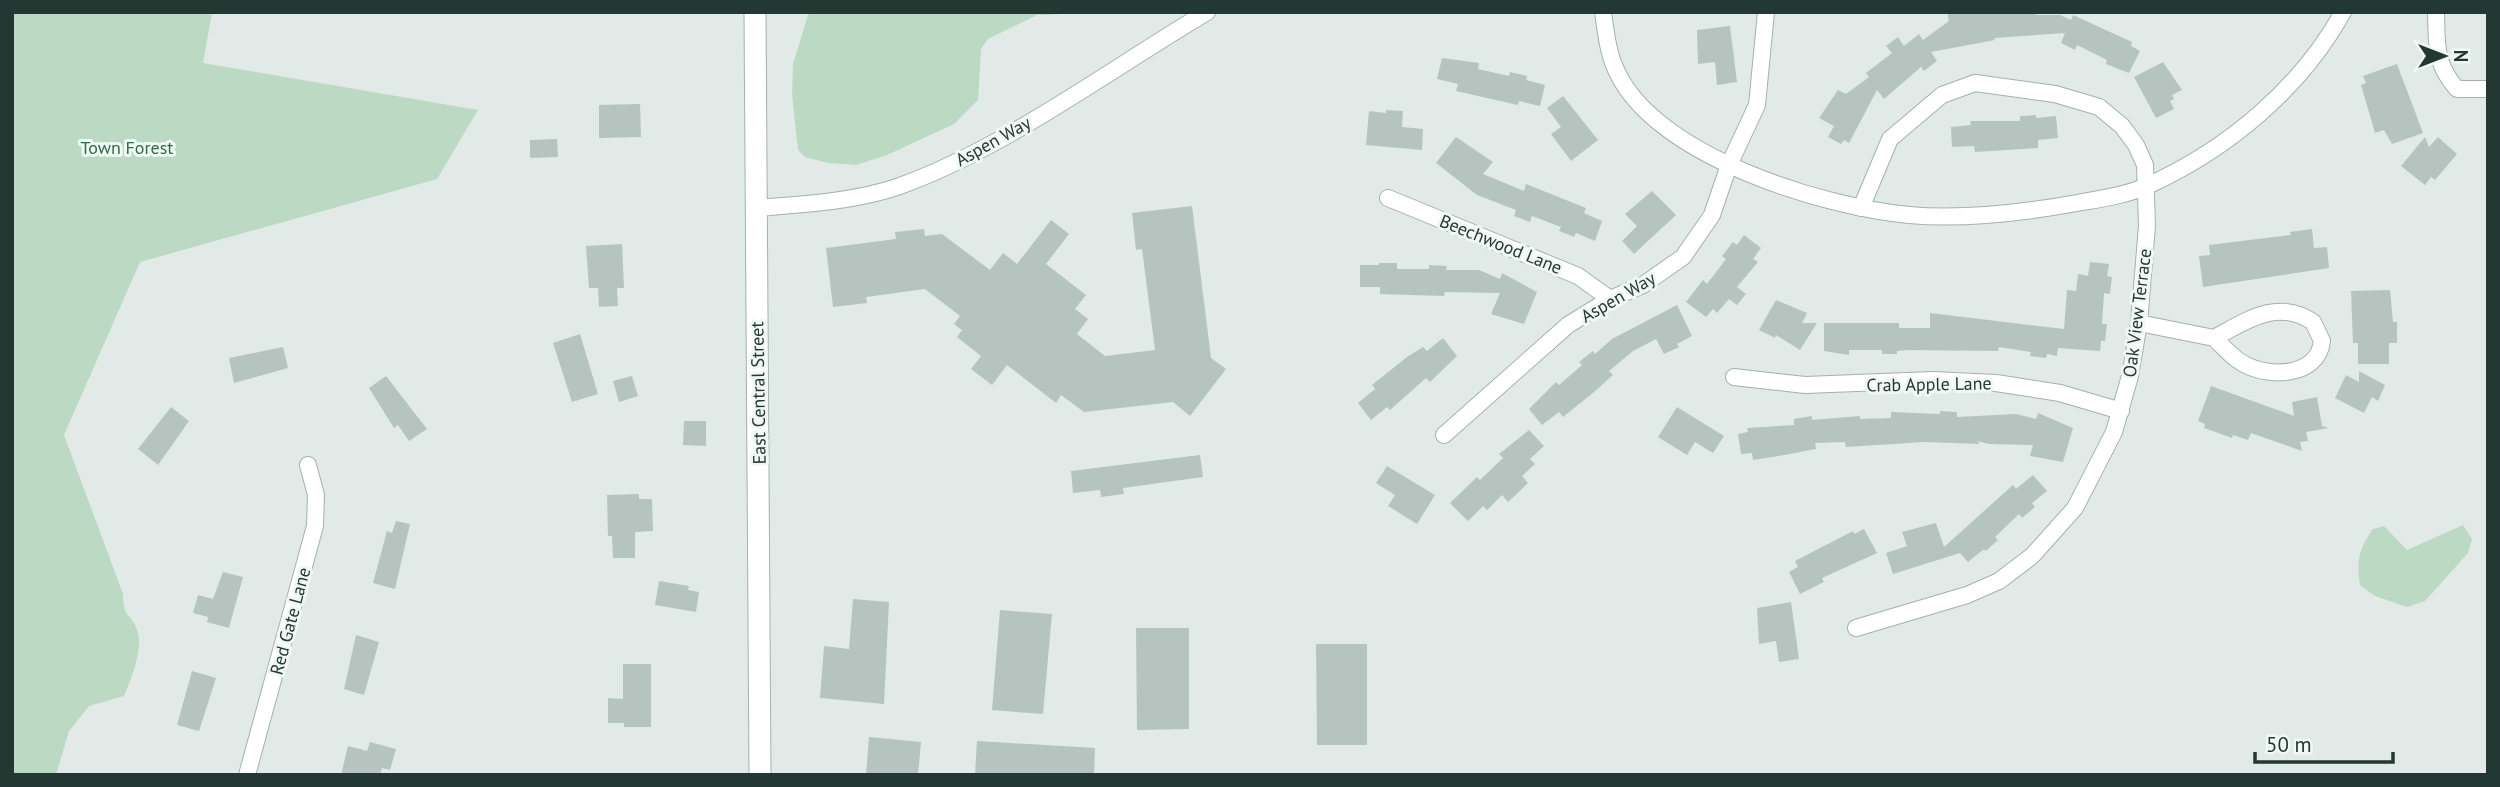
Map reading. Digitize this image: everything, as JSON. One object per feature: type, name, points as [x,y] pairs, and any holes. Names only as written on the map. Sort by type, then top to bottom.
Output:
[{"type":"main road","name":"East Central Street","points":[[755,12],[760,775]]},
{"type":"street","name":"Aspen Way","points":[[756,208],[834,201],[871,193],[896,187],[951,164],[1059,104],[1207,12]]},
{"type":"street","points":[[1603,12],[1609,50],[1618,75],[1658,121],[1686,142],[1729,165],[1806,194],[1861,208],[1911,215],[2000,215],[2098,199],[2147,186],[2234,135],[2270,105],[2312,58],[2343,12]]},
{"type":"street","name":"Aspen Way","points":[[1444,435],[1568,325],[1610,299],[1643,285],[1683,257],[1712,215],[1729,165],[1757,105],[1766,12]]},
{"type":"street","points":[[2436,12],[2436,50],[2447,78],[2457,89],[2488,89]]},
{"type":"street","name":"Oak View Terrace","points":[[1856,628],[1967,595],[2015,571],[2048,540],[2075,508],[2099,466],[2121,411],[2139,323],[2147,186],[2145,165],[2136,145],[2110,113],[2099,107],[2055,94],[1975,83],[1942,95],[1890,139],[1861,208]]},
{"type":"street","name":"Beechwood Lane","points":[[1388,198],[1578,276],[1610,299]]},
{"type":"street","points":[[2139,323],[2214,338],[2245,365],[2276,372],[2308,365],[2318,356],[2322,341],[2313,321],[2300,315],[2277,312],[2256,314],[2214,338]]},
{"type":"street","name":"Crab Apple Lane","points":[[1734,377],[1805,386],[1942,380],[1996,383],[2060,393],[2121,411]]},
{"type":"street","name":"Red Gate Lane","points":[[247,775],[315,526],[316,495],[308,465]]},
{"type":"green space","name":"Town Forest","points":[[12,12],[212,12],[203,63],[478,110],[437,179],[140,262],[64,435],[123,594],[124,608],[135,624],[139,637],[138,654],[124,696],[89,706],[69,731],[56,775],[12,775]]},
{"type":"green space","points":[[809,12],[1118,12],[1037,15],[988,39],[981,49],[978,100],[954,124],[887,155],[856,165],[828,163],[805,157],[798,150],[792,94],[793,64]]},
{"type":"green space","points":[[2463,525],[2472,539],[2468,553],[2425,601],[2407,607],[2375,596],[2360,585],[2360,555],[2373,529],[2384,526],[2407,550]]},
{"type":"building","points":[[1947,12],[2036,12],[2036,15],[2060,15],[2071,20],[2073,15],[2132,42],[2131,46],[2140,51],[2129,73],[2106,64],[2107,60],[2077,45],[2075,50],[2061,43],[2065,33],[1994,38],[1995,40],[1931,52],[1937,61],[1924,71],[1921,67],[1884,99],[1877,90],[1849,143],[1844,140],[1841,144],[1828,137],[1834,126],[1819,118],[1838,90],[1846,94],[1869,77],[1866,73],[1892,53],[1886,46],[1898,37],[1904,46],[1919,34],[1923,40],[1949,21]]},
{"type":"building","points":[[1730,26],[1737,82],[1717,85],[1715,62],[1698,64],[1697,30]]},
{"type":"building","points":[[1442,58],[1479,63],[1478,69],[1509,76],[1510,72],[1527,76],[1526,80],[1545,85],[1540,106],[1519,101],[1518,105],[1456,91],[1458,84],[1437,79]]},
{"type":"building","points":[[2163,62],[2182,90],[2172,95],[2174,99],[2170,101],[2174,109],[2156,118],[2134,77]]},
{"type":"building","points":[[2397,64],[2423,133],[2392,144],[2384,130],[2375,133],[2361,85],[2366,83],[2363,76]]},
{"type":"building","points":[[1563,96],[1598,140],[1571,161],[1551,134],[1561,127],[1547,108]]},
{"type":"building","points":[[640,104],[641,137],[599,138],[599,105]]},
{"type":"building","points":[[1386,110],[1403,111],[1402,127],[1423,129],[1422,150],[1366,145],[1369,111],[1386,113]]},
{"type":"building","points":[[2036,115],[2036,118],[2056,116],[2058,138],[2038,140],[2038,148],[1975,152],[1974,146],[1952,147],[1951,127],[1971,125],[1970,121],[2020,121],[2020,116]]},
{"type":"building","points":[[1456,137],[1493,162],[1483,174],[1524,191],[1526,184],[1586,208],[1584,213],[1602,221],[1595,241],[1576,233],[1574,237],[1559,231],[1561,227],[1532,216],[1530,222],[1514,216],[1516,210],[1477,195],[1436,163]]},
{"type":"building","points":[[2425,137],[2429,147],[2438,137],[2457,154],[2435,180],[2431,177],[2425,185],[2401,166]]},
{"type":"building","points":[[557,139],[558,157],[530,158],[530,140]]},
{"type":"building","points":[[1652,191],[1676,215],[1634,254],[1622,241],[1637,226],[1625,214]]},
{"type":"building","points":[[1192,206],[1211,358],[1226,369],[1190,416],[1173,402],[1084,412],[1061,395],[1056,403],[1007,365],[992,385],[971,369],[981,356],[957,337],[962,330],[954,324],[960,316],[925,289],[866,297],[867,303],[833,307],[826,248],[896,239],[895,232],[924,229],[925,236],[942,234],[990,270],[1003,253],[1017,264],[1051,220],[1069,234],[1046,264],[1086,295],[1075,309],[1088,319],[1077,334],[1105,356],[1155,350],[1142,249],[1136,250],[1132,213]]},
{"type":"building","points":[[2312,229],[2314,248],[2327,247],[2329,268],[2203,287],[2199,256],[2210,255],[2209,245],[2291,235],[2290,232]]},
{"type":"building","points":[[1744,235],[1761,248],[1753,259],[1758,262],[1737,287],[1746,294],[1737,305],[1729,299],[1717,313],[1713,309],[1706,317],[1686,302],[1703,280],[1707,284],[1726,259],[1722,256],[1733,242],[1737,245]]},
{"type":"building","points":[[622,244],[624,288],[617,288],[618,306],[599,307],[598,288],[589,288],[586,246]]},
{"type":"building","points":[[2090,262],[2109,264],[2107,276],[2112,277],[2110,294],[2104,293],[2102,324],[2107,324],[2105,341],[2101,341],[2100,351],[2058,348],[2057,356],[2047,354],[2046,358],[2030,356],[2031,352],[1999,347],[1998,351],[1909,350],[1897,351],[1897,354],[1882,354],[1882,350],[1849,350],[1849,355],[1824,351],[1824,323],[1899,323],[1899,328],[1930,328],[1930,313],[2064,329],[2067,290],[2076,291],[2078,274],[2088,276]]},
{"type":"building","points":[[1397,263],[1397,269],[1429,269],[1429,265],[1447,266],[1446,270],[1479,270],[1500,279],[1502,273],[1537,292],[1524,324],[1491,314],[1500,293],[1445,292],[1444,296],[1380,294],[1380,287],[1360,287],[1360,265]]},
{"type":"building","points":[[2390,290],[2393,322],[2397,322],[2397,343],[2389,343],[2389,364],[2358,364],[2358,343],[2353,343],[2351,291]]},
{"type":"building","points":[[1776,300],[1807,313],[1802,323],[1817,323],[1800,350],[1776,335],[1775,338],[1759,330]]},
{"type":"building","points":[[1677,305],[1692,336],[1677,344],[1679,347],[1664,354],[1656,339],[1633,351],[1609,371],[1613,375],[1563,417],[1559,412],[1542,425],[1529,409],[1556,382],[1559,385],[1582,365],[1579,362],[1593,351],[1595,354],[1612,339]]},
{"type":"building","points":[[580,334],[598,394],[572,402],[553,343]]},
{"type":"building","points":[[1443,338],[1457,356],[1430,382],[1426,378],[1390,410],[1387,407],[1371,420],[1358,403],[1375,389],[1372,385],[1407,357],[1423,347],[1427,351]]},
{"type":"building","points":[[283,347],[288,368],[234,383],[229,358]]},
{"type":"building","points":[[2359,371],[2385,385],[2378,401],[2372,397],[2364,413],[2335,398],[2346,375],[2359,382]]},
{"type":"building","points":[[386,376],[427,429],[409,441],[398,425],[394,428],[369,388]]},
{"type":"building","points":[[632,376],[638,396],[619,402],[613,381]]},
{"type":"building","points":[[2211,386],[2294,416],[2292,402],[2317,397],[2322,426],[2329,428],[2306,432],[2308,441],[2300,442],[2302,451],[2251,433],[2248,440],[2233,435],[2232,438],[2204,428],[2205,424],[2198,421]]},
{"type":"building","points":[[171,407],[189,421],[158,465],[138,449]]},
{"type":"building","points":[[1677,407],[1724,436],[1713,453],[1695,442],[1687,455],[1658,437]]},
{"type":"building","points":[[1940,411],[1957,412],[1957,417],[2016,414],[2036,419],[2038,413],[2073,428],[2063,462],[2030,456],[2033,445],[1989,444],[1977,441],[1980,444],[1924,442],[1846,447],[1845,442],[1815,443],[1816,449],[1753,460],[1752,453],[1741,454],[1738,434],[1748,432],[1747,428],[1794,425],[1794,419],[1812,416],[1812,420],[1860,416],[1860,419],[1891,418],[1891,412],[1940,414]]},
{"type":"building","points":[[684,421],[706,421],[706,446],[683,445]]},
{"type":"building","points":[[1529,430],[1544,446],[1530,459],[1535,464],[1522,476],[1528,483],[1508,502],[1502,495],[1487,510],[1483,506],[1468,521],[1450,503],[1477,477],[1480,480],[1503,458],[1499,454]]},
{"type":"building","points":[[1200,455],[1203,477],[1123,488],[1124,494],[1101,497],[1100,490],[1073,493],[1071,471]]},
{"type":"building","points":[[1387,466],[1435,495],[1417,524],[1388,506],[1395,495],[1376,483]]},
{"type":"building","points":[[2033,475],[2047,491],[2032,503],[2035,507],[2022,518],[2019,514],[1995,537],[1998,540],[1986,551],[1984,549],[1968,562],[1960,553],[1893,574],[1886,553],[1907,546],[1902,532],[1936,523],[1944,547],[2013,485],[2016,489]]},
{"type":"building","points":[[639,494],[639,499],[652,499],[653,531],[635,532],[635,558],[613,558],[612,536],[608,536],[607,495]]},
{"type":"building","points":[[396,521],[410,524],[395,589],[373,583],[387,531],[392,533]]},
{"type":"building","points":[[1864,529],[1877,553],[1822,578],[1824,582],[1800,594],[1789,572],[1798,567],[1795,561],[1853,531],[1854,534]]},
{"type":"building","points":[[223,572],[243,577],[229,628],[207,622],[208,617],[193,613],[198,595],[213,599]]},
{"type":"building","points":[[659,581],[689,586],[688,590],[699,592],[696,612],[655,605]]},
{"type":"building","points":[[853,599],[889,602],[884,704],[820,698],[824,646],[849,649]]},
{"type":"building","points":[[1791,602],[1799,659],[1779,662],[1776,641],[1759,644],[1757,608]]},
{"type":"building","points":[[1000,610],[1052,614],[1043,714],[992,710]]},
{"type":"building","points":[[1136,628],[1189,628],[1189,729],[1137,730]]},
{"type":"building","points":[[356,635],[379,642],[364,695],[344,689]]},
{"type":"building","points":[[1316,644],[1367,644],[1367,745],[1317,745]]},
{"type":"building","points":[[623,664],[651,664],[651,727],[624,727],[624,723],[608,723],[608,698],[623,699]]},
{"type":"building","points":[[192,671],[216,678],[199,731],[177,725]]},
{"type":"building","points":[[869,737],[921,742],[918,775],[866,775]]},
{"type":"building","points":[[977,741],[1095,748],[1094,775],[975,775]]},
{"type":"building","points":[[370,742],[396,749],[390,770],[382,768],[380,775],[341,775],[348,746],[367,751]]}]
